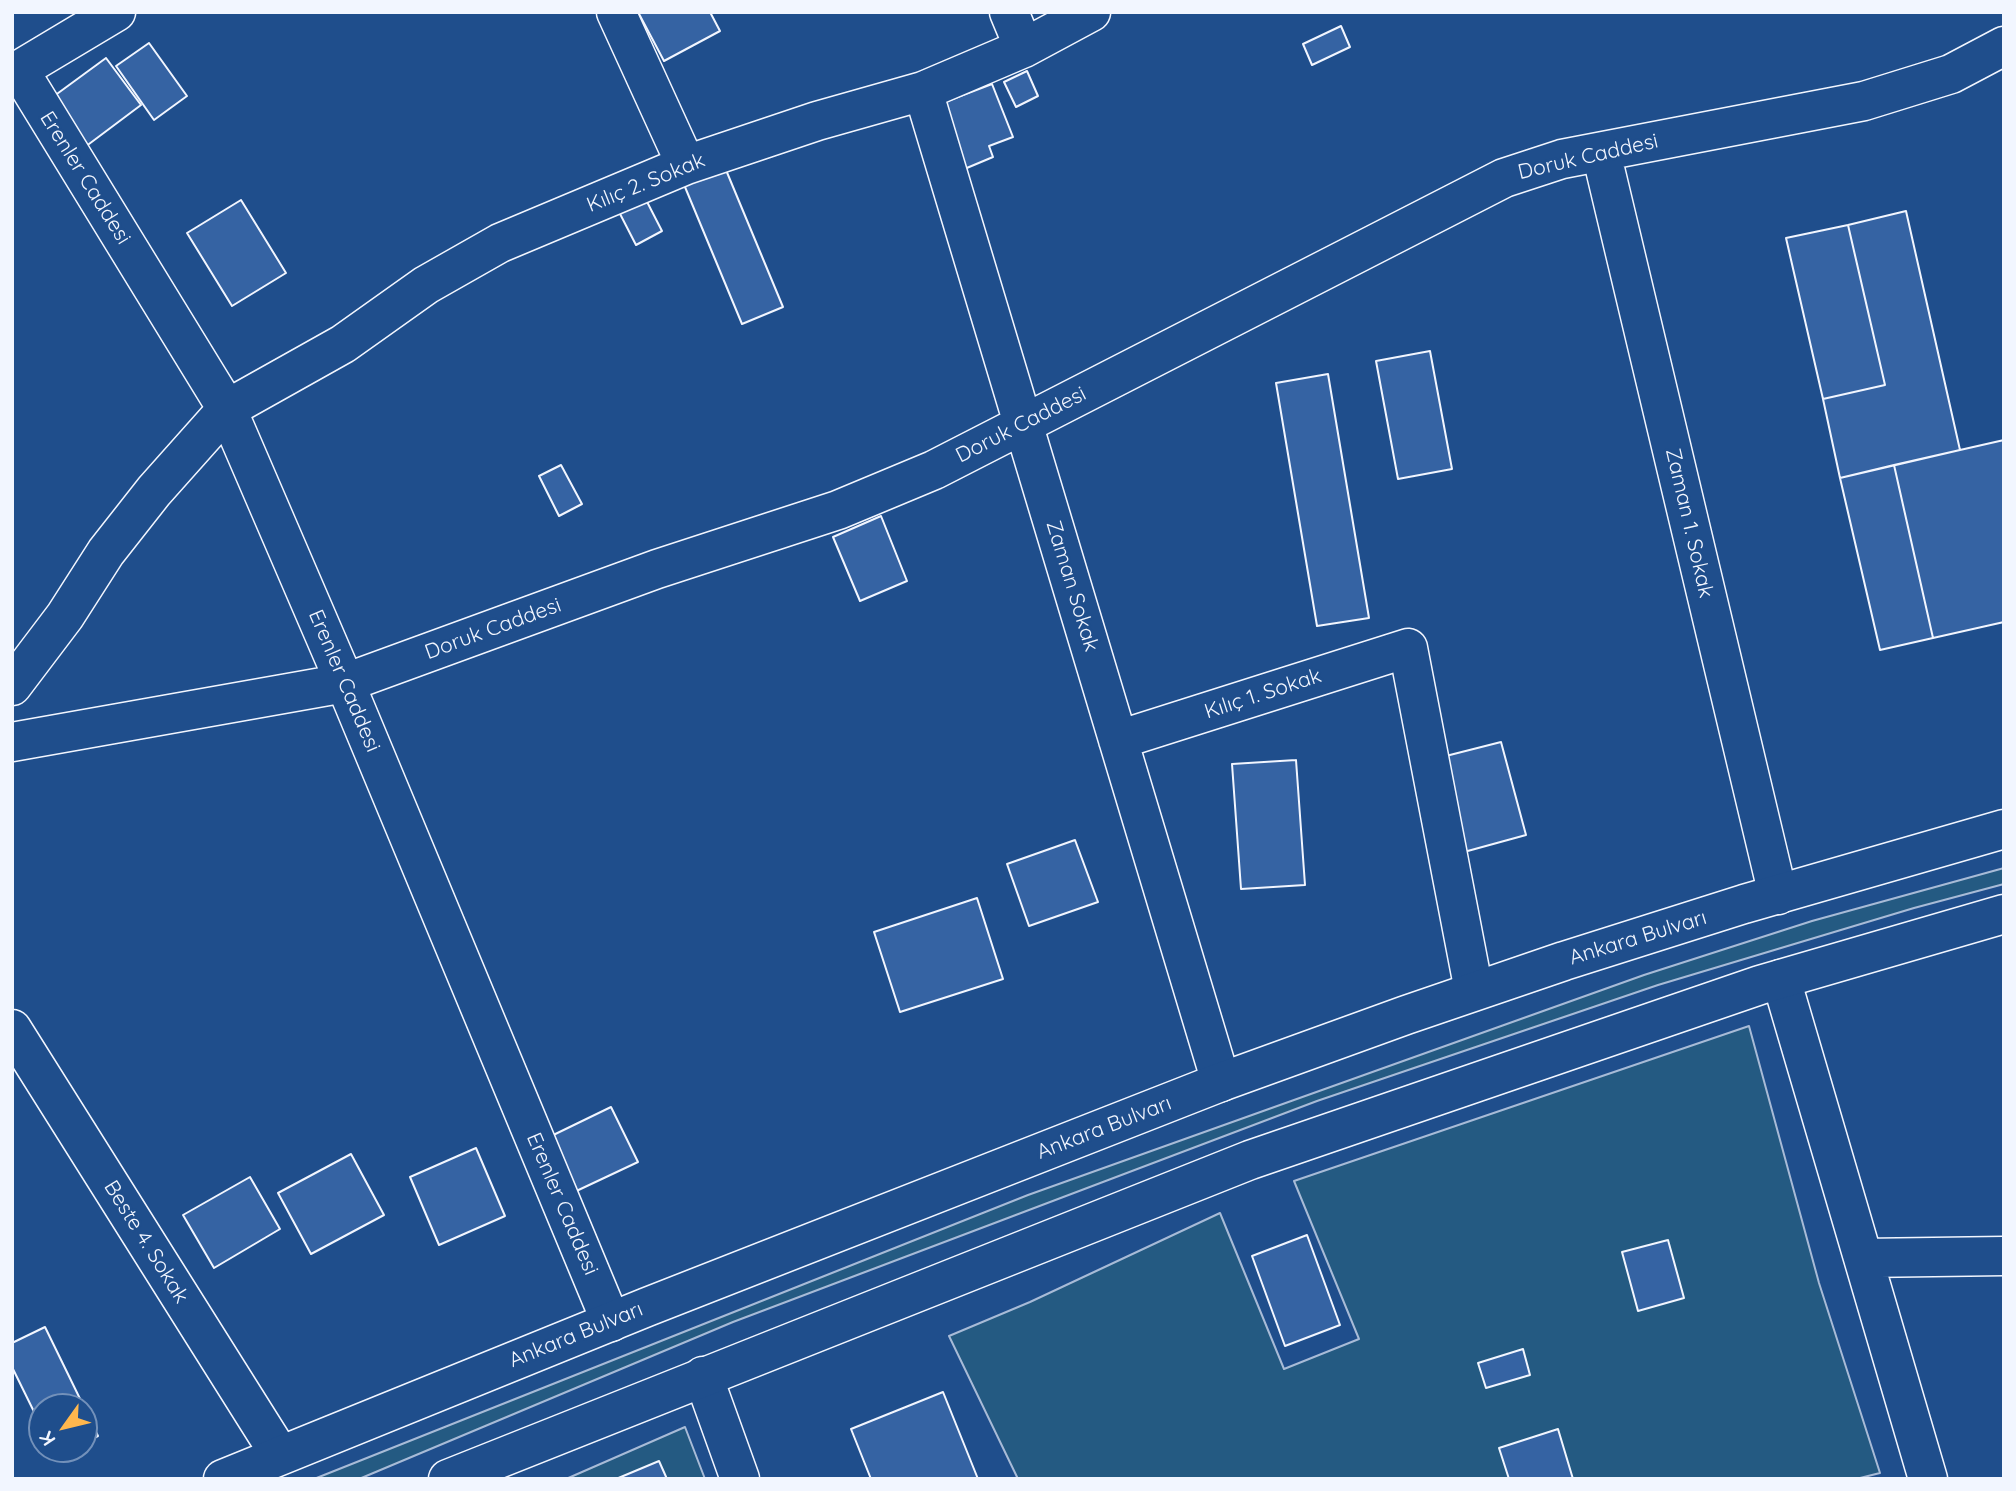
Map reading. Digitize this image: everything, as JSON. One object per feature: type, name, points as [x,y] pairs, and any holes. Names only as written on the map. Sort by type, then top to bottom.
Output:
[{"type":"street","points":[[21,88],[116,12]]},
{"type":"street","points":[[617,12],[687,165]]},
{"type":"street","points":[[1009,12],[1024,48]]},
{"type":"street","name":"Kılıç 2. Sokak","points":[[12,686],[65,615],[106,552],[154,491],[227,409],[342,344],[426,285],[500,243],[687,165],[817,121],[923,91],[1024,48],[1091,12]]},
{"type":"street","name":"Doruk Caddesi","points":[[12,742],[345,683],[657,569],[838,510],[934,470],[1504,178],[1562,159],[1864,101],[1951,74],[2004,46]]},
{"type":"street","name":"Erenler Caddesi","points":[[21,88],[227,409],[345,683],[611,1322]]},
{"type":"street","name":"Zaman Sokak","points":[[923,91],[1221,1082]]},
{"type":"street","name":"Zaman 1. Sokak","points":[[1601,152],[1778,895]]},
{"type":"street","name":"Kılıç 1. Sokak","points":[[1118,740],[1408,648],[1474,991]]},
{"type":"street","name":"Ankara Bulvarı","points":[[223,1479],[611,1322],[1221,1082],[1474,991],[1590,953],[2004,829]]},
{"type":"street","points":[[448,1479],[1250,1160],[1782,979],[2004,914]]},
{"type":"street","points":[[1782,979],[1928,1479]]},
{"type":"street","name":"Beste 4. Sokak","points":[[12,1029],[280,1455]]},
{"type":"street","points":[[1863,1258],[2004,1256]]},
{"type":"street","points":[[703,1376],[740,1479]]},
{"type":"shaded area","points":[[2004,868],[2004,884],[1914,908],[1658,985],[1317,1101],[733,1322],[359,1479],[314,1479],[1028,1195],[1644,975],[1812,921]]},
{"type":"shaded area","points":[[1749,1026],[1819,1283],[1880,1473],[1856,1479],[1018,1479],[949,1336],[1030,1302],[1220,1213],[1284,1369],[1359,1339],[1294,1181]]},
{"type":"shaded area","points":[[685,1427],[705,1479],[566,1479]]},
{"type":"building","points":[[638,12],[710,12],[720,31],[664,61]]},
{"type":"building","points":[[1341,26],[1350,47],[1312,65],[1303,44]]},
{"type":"building","points":[[149,43],[187,96],[154,120],[116,66]]},
{"type":"building","points":[[106,58],[141,105],[85,147],[50,99]]},
{"type":"building","points":[[1027,71],[1038,96],[1016,107],[1004,82]]},
{"type":"building","points":[[992,84],[1013,137],[989,146],[993,157],[962,170],[937,105]]},
{"type":"building","points":[[721,158],[783,307],[742,324],[680,175]]},
{"type":"building","points":[[643,194],[662,231],[636,245],[617,208]]},
{"type":"building","points":[[241,200],[286,273],[232,306],[187,233]]},
{"type":"building","points":[[1906,211],[1960,450],[1840,478],[1823,399],[1885,385],[1848,225]]},
{"type":"building","points":[[1848,225],[1885,385],[1823,399],[1786,238]]},
{"type":"building","points":[[1430,351],[1452,469],[1398,479],[1376,361]]},
{"type":"building","points":[[1328,374],[1369,618],[1317,626],[1276,383]]},
{"type":"building","points":[[2004,440],[2004,622],[1933,638],[1894,465]]},
{"type":"building","points":[[561,465],[582,504],[559,516],[539,476]]},
{"type":"building","points":[[1894,465],[1933,638],[1880,650],[1840,478]]},
{"type":"building","points":[[881,516],[907,581],[860,601],[833,537]]},
{"type":"building","points":[[1501,742],[1526,835],[1464,852],[1438,758]]},
{"type":"building","points":[[1296,760],[1305,885],[1241,889],[1232,764]]},
{"type":"building","points":[[1075,840],[1098,902],[1029,926],[1007,864]]},
{"type":"building","points":[[977,898],[1003,979],[900,1012],[874,932]]},
{"type":"building","points":[[611,1107],[638,1162],[570,1194],[543,1140]]},
{"type":"building","points":[[476,1148],[505,1216],[439,1245],[410,1177]]},
{"type":"building","points":[[351,1154],[384,1215],[311,1254],[278,1193]]},
{"type":"building","points":[[250,1177],[280,1229],[214,1268],[183,1215]]},
{"type":"building","points":[[1307,1235],[1340,1325],[1285,1346],[1252,1256]]},
{"type":"building","points":[[1668,1240],[1684,1298],[1638,1311],[1622,1252]]},
{"type":"building","points":[[45,1327],[77,1393],[28,1393],[28,1400],[12,1367],[12,1343]]},
{"type":"building","points":[[1523,1349],[1530,1375],[1486,1388],[1478,1363]]},
{"type":"building","points":[[943,1392],[978,1479],[871,1479],[851,1429]]},
{"type":"building","points":[[1558,1429],[1573,1479],[1509,1479],[1499,1448]]},
{"type":"building","points":[[659,1461],[667,1479],[616,1479]]}]
